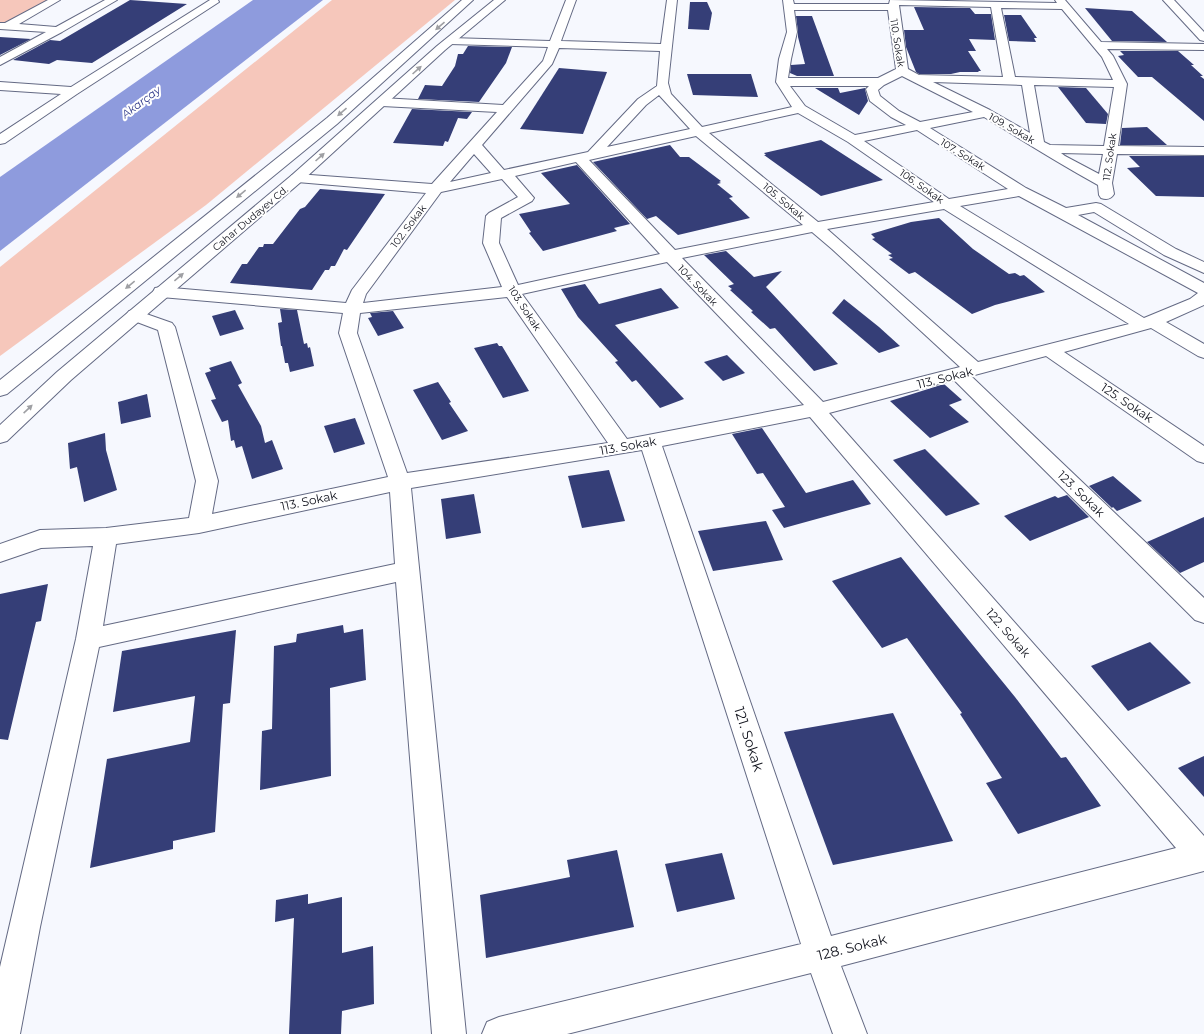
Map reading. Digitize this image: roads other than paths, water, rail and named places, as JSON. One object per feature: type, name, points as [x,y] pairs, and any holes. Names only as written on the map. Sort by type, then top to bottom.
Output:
[{"type":"street","points":[[3,26],[55,0]]},
{"type":"street","points":[[0,62],[112,0]]},
{"type":"street","points":[[0,140],[73,91],[214,2],[196,0]]},
{"type":"street","name":"Cahar Dudayev Cd.","points":[[0,390],[332,121],[468,0]]},
{"type":"street","name":"Cahar Dudayev Cd.","points":[[0,436],[64,376],[297,178],[450,41],[500,0]]},
{"type":"street","name":"102. Sokak","points":[[449,1034],[400,482],[348,333],[352,309],[358,294],[436,189],[548,62],[556,45],[572,0]]},
{"type":"street","points":[[585,157],[642,102],[663,87],[662,84],[672,0]]},
{"type":"street","points":[[1168,0],[1204,38]]},
{"type":"street","points":[[902,71],[880,82],[782,82],[785,59],[792,32],[789,3],[1062,3],[1107,56],[1121,84]]},
{"type":"street","name":"110. Sokak","points":[[895,3],[902,71],[916,78]]},
{"type":"street","points":[[995,4],[1010,80]]},
{"type":"street","points":[[3,26],[58,30]]},
{"type":"street","points":[[450,41],[666,48]]},
{"type":"street","points":[[1097,45],[1204,47]]},
{"type":"street","points":[[1007,68],[1022,69]]},
{"type":"street","points":[[1099,71],[1114,72]]},
{"type":"street","points":[[916,78],[1121,84]]},
{"type":"street","name":"109. Sokak","points":[[916,78],[986,113],[1042,146],[1060,159],[1105,183]]},
{"type":"street","points":[[1027,81],[1042,146],[1204,151]]},
{"type":"street","name":"106. Sokak","points":[[782,82],[800,109],[853,139],[948,205],[1148,323],[1204,352]]},
{"type":"street","name":"107. Sokak","points":[[880,82],[872,89],[874,98],[895,114],[920,127],[1021,191],[1204,290]]},
{"type":"street","name":"112. Sokak","points":[[1096,207],[1107,194],[1105,183],[1121,84]]},
{"type":"street","points":[[0,86],[73,91]]},
{"type":"street","name":"105. Sokak","points":[[663,87],[665,95],[700,132],[815,227],[966,372]]},
{"type":"street","points":[[382,102],[505,110]]},
{"type":"street","points":[[297,178],[436,189],[800,109]]},
{"type":"street","points":[[853,139],[986,113]]},
{"type":"street","points":[[474,146],[503,175]]},
{"type":"street","name":"104. Sokak","points":[[585,157],[671,256],[817,410]]},
{"type":"street","name":"103. Sokak","points":[[503,175],[527,198],[494,216],[491,243],[512,291],[622,447]]},
{"type":"street","points":[[161,292],[352,309],[512,291],[671,256],[815,227],[948,205],[1021,191]]},
{"type":"street","points":[[1064,213],[1096,207],[1170,252],[1204,268]]},
{"type":"street","name":"113. Sokak","points":[[0,539],[106,536],[199,524],[400,482],[622,447],[817,410],[1148,323],[1196,303],[1204,297]]},
{"type":"street","points":[[136,315],[166,327],[207,481],[199,524]]},
{"type":"street","name":"125. Sokak","points":[[1049,350],[1204,456]]},
{"type":"street","name":"123. Sokak","points":[[966,372],[1204,613]]},
{"type":"street","name":"122. Sokak","points":[[817,410],[1203,856]]},
{"type":"street","name":"121. Sokak","points":[[650,442],[821,955],[850,1034]]},
{"type":"street","points":[[3,1034],[24,927],[88,639],[106,536]]},
{"type":"street","name":"113. Sokak","points":[[0,553],[40,539]]},
{"type":"street","points":[[88,639],[407,571]]},
{"type":"street","name":"128. Sokak","points":[[499,1034],[821,955],[1203,856]]},
{"type":"water","name":"Akarçay","points":[[253,0],[323,0],[0,251],[0,177]]}]
